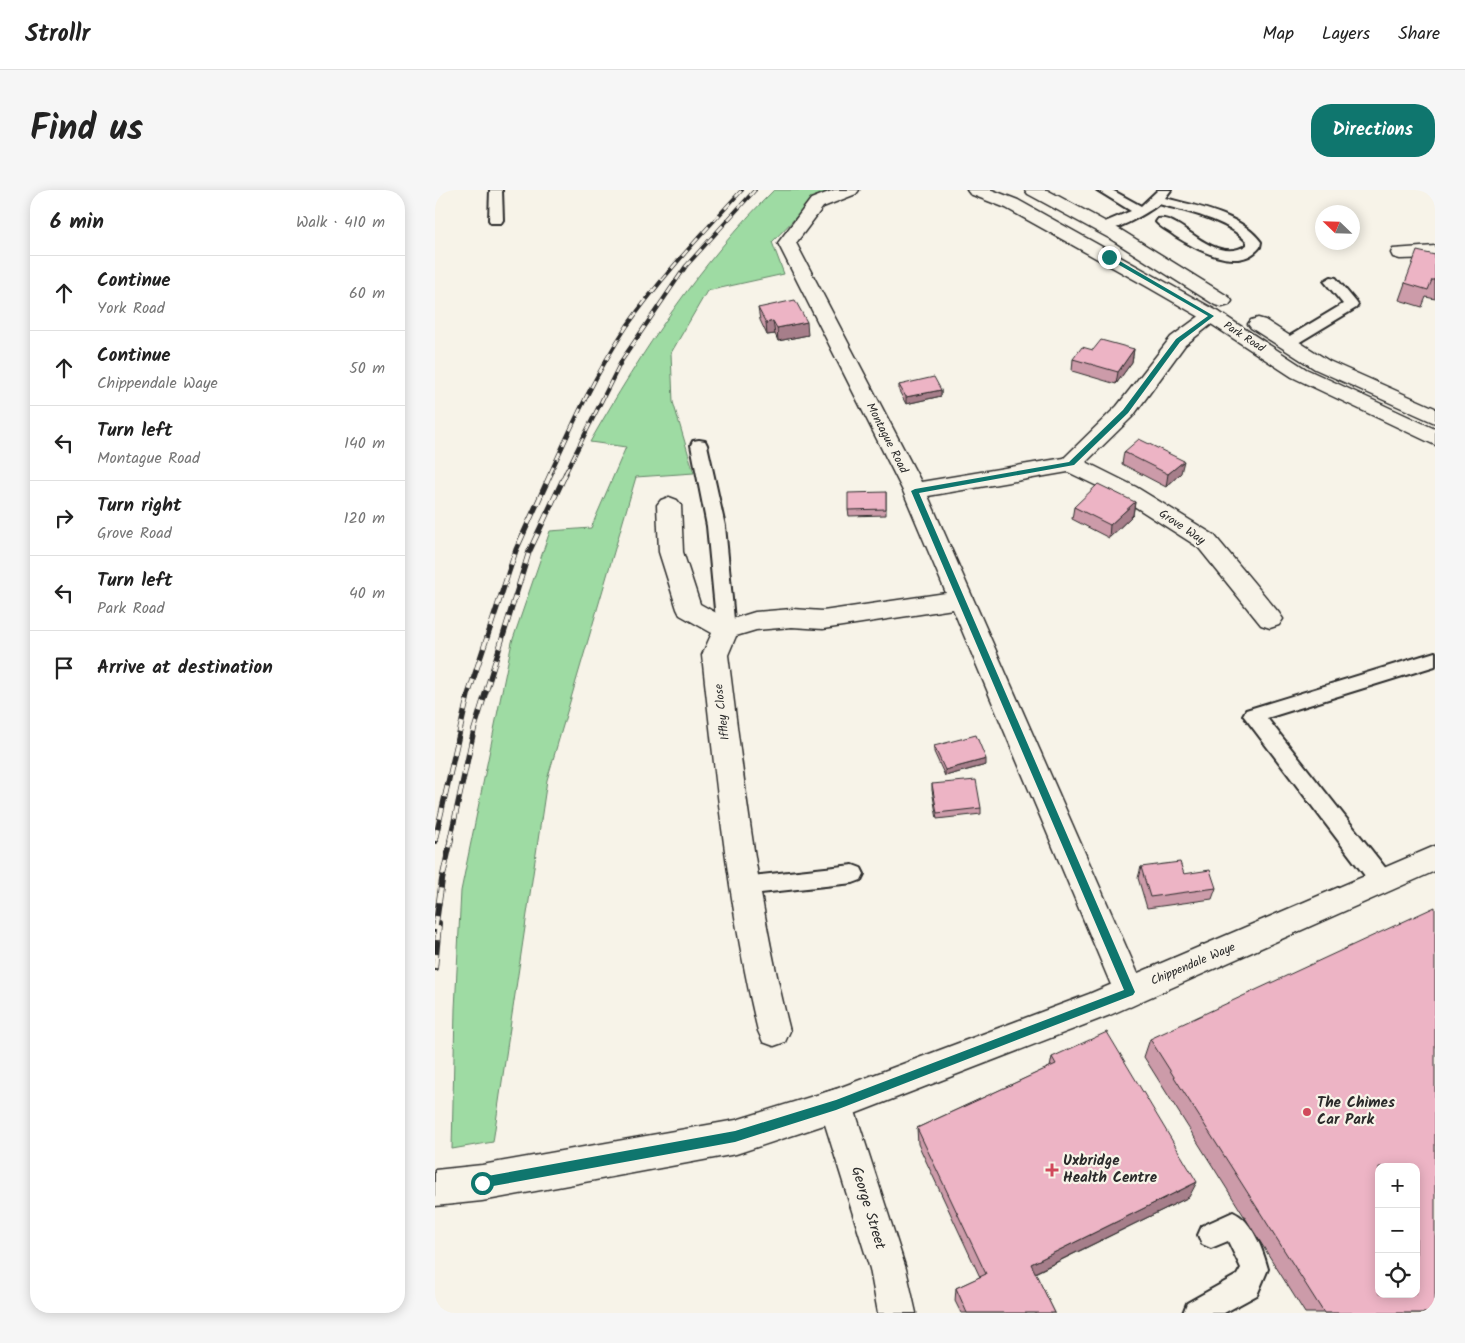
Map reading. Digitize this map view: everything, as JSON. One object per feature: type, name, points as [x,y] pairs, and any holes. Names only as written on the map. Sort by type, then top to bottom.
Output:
[{"type":"street","name":"Montague Road","points":[[850,190],[817,203],[787,244],[915,491],[1130,992]]},
{"type":"street","name":"Park Road","points":[[976,190],[1012,204],[1211,316],[1299,373],[1435,438]]},
{"type":"street","name":"Park Road","points":[[1034,190],[1103,228],[1322,365],[1435,416]]},
{"type":"street","points":[[1049,190],[1068,208]]},
{"type":"street","points":[[1399,253],[1435,252]]},
{"type":"street","points":[[915,491],[1071,464],[1125,411],[1178,340],[1211,316]]},
{"type":"street","name":"Grove Way","points":[[1071,464],[1128,492],[1206,541],[1270,619]]},
{"type":"street","points":[[669,505],[671,552],[689,609],[727,630],[755,621],[792,618],[823,620],[962,599]]},
{"type":"street","name":"Iffley Close","points":[[727,630],[715,655],[743,886],[760,980],[774,1031]]},
{"type":"street","name":"Chippendale Waye","points":[[435,1188],[482,1183],[735,1136],[836,1105],[1130,992],[1435,858]]},
{"type":"street","name":"George Street","points":[[836,1105],[887,1269],[897,1313]]},
{"type":"lane","points":[[496,190],[496,220]]},
{"type":"lane","points":[[1103,190],[1141,211]]},
{"type":"lane","points":[[1103,228],[1141,211],[1161,195],[1209,213],[1246,233],[1254,242],[1253,247],[1242,255],[1235,256],[1219,253],[1163,222]]},
{"type":"lane","points":[[1288,343],[1351,305],[1331,281]]},
{"type":"lane","points":[[699,445],[716,526],[727,630]]},
{"type":"lane","points":[[1383,882],[1253,715],[1435,658]]},
{"type":"lane","points":[[743,886],[853,874]]},
{"type":"lane","points":[[1197,1313],[1247,1285],[1255,1269],[1252,1258],[1233,1225],[1211,1236]]},
{"type":"green space","points":[[774,190],[834,190],[811,202],[772,242],[784,274],[707,291],[671,353],[673,402],[694,473],[636,477],[547,780],[493,1142],[452,1149],[455,1009],[461,891],[512,642],[550,531],[591,528],[626,447],[590,442],[630,375],[673,310],[721,248]]},
{"type":"building","points":[[1417,251],[1435,255],[1435,280],[1432,280],[1428,290],[1405,283]]},
{"type":"building","points":[[795,300],[807,322],[777,328],[773,321],[766,323],[758,308]]},
{"type":"building","points":[[1101,340],[1134,349],[1118,372],[1073,359],[1082,347],[1093,350]]},
{"type":"building","points":[[934,377],[941,390],[906,397],[899,385]]},
{"type":"building","points":[[1139,439],[1184,461],[1168,474],[1124,452]]},
{"type":"building","points":[[1098,484],[1135,502],[1110,525],[1074,507]]},
{"type":"building","points":[[886,492],[886,509],[848,510],[848,493]]},
{"type":"building","points":[[976,735],[986,759],[945,770],[934,746]]},
{"type":"building","points":[[976,780],[981,808],[937,813],[932,784]]},
{"type":"building","points":[[1180,862],[1184,874],[1210,870],[1216,888],[1150,897],[1141,867]]},
{"type":"building","name":"The Chimes Car Park","points":[[1435,907],[1435,1313],[1324,1313],[1150,1039]]},
{"type":"building","name":"Uxbridge Health Centre","points":[[1107,1032],[1197,1182],[1031,1264],[1055,1313],[967,1313],[956,1288],[986,1274],[917,1128],[1056,1064],[1052,1057]]},
{"type":"railway","points":[[550,474],[595,380],[627,326],[668,273],[742,190]]},
{"type":"railway","points":[[565,474],[622,360],[686,266],[755,190]]},
{"type":"railway","points":[[435,840],[468,695],[516,550],[551,473]]},
{"type":"railway","points":[[450,840],[474,730],[529,552],[566,473]]},
{"type":"railway","points":[[435,930],[442,880],[451,839]]},
{"type":"railway","points":[[435,968],[439,923]]},
{"type":"place","name":"The Chimes Car Park","points":[[1307,1112]]},
{"type":"place","name":"Uxbridge Health Centre","points":[[1052,1170]]},
{"type":"route","points":[[482,1183],[735,1136],[836,1105],[1130,992],[915,491],[1071,464],[1125,411],[1178,340],[1211,316],[1109,257]]}]
